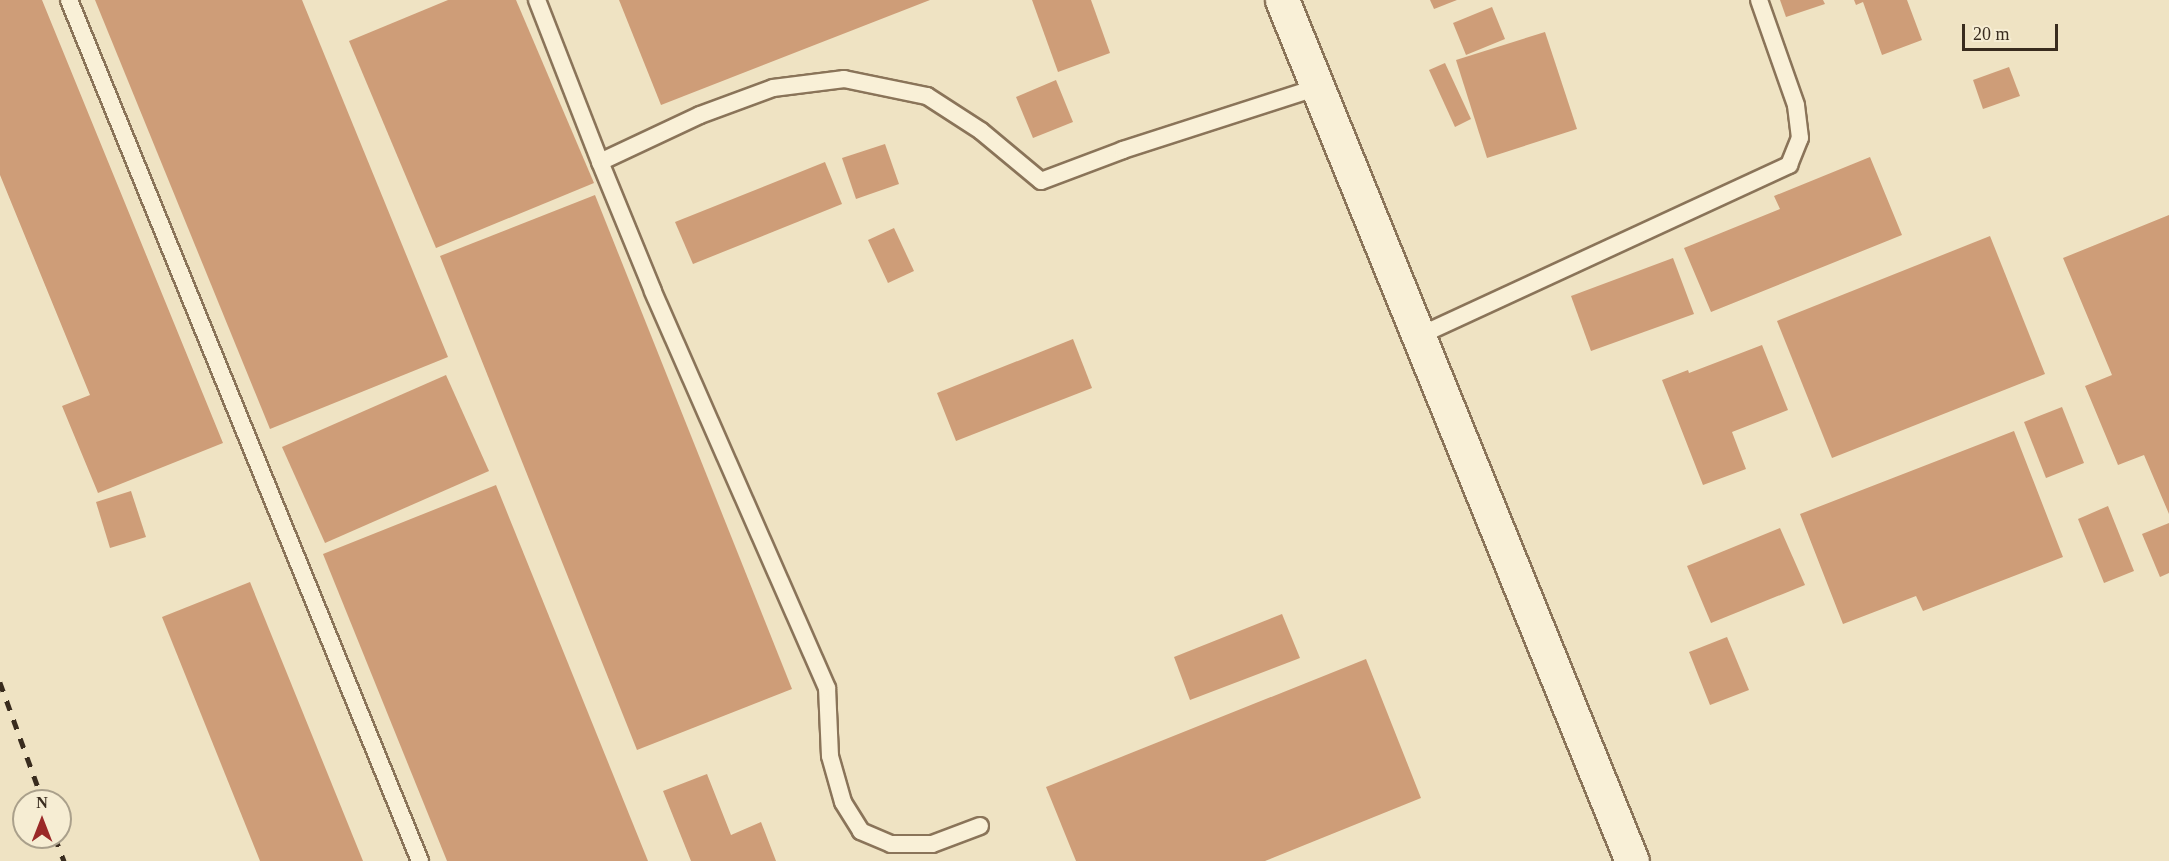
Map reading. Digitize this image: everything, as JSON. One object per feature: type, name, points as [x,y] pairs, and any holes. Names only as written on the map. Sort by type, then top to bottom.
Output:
[{"type":"street","points":[[1282,0],[1632,861]]},
{"type":"lane","points":[[69,0],[420,861]]},
{"type":"lane","points":[[537,0],[653,291],[827,688],[830,756],[843,802],[861,831],[891,844],[932,844],[980,826]]},
{"type":"lane","points":[[1419,336],[1789,165],[1800,138],[1796,105],[1759,0]]},
{"type":"lane","points":[[600,162],[700,115],[772,88],[844,79],[927,96],[981,131],[1041,181],[1123,150],[1318,87]]},
{"type":"building","points":[[0,0],[42,0],[223,443],[98,493],[62,406],[90,395],[0,175]]},
{"type":"building","points":[[95,0],[302,0],[448,357],[270,429]]},
{"type":"building","points":[[448,0],[516,0],[594,183],[436,248],[349,41]]},
{"type":"building","points":[[619,0],[930,0],[661,105]]},
{"type":"building","points":[[1032,0],[1091,0],[1110,53],[1058,72]]},
{"type":"building","points":[[1430,0],[1457,0],[1434,9]]},
{"type":"building","points":[[1780,0],[1823,0],[1825,4],[1786,17]]},
{"type":"building","points":[[1854,0],[1907,0],[1922,40],[1882,55],[1863,2],[1856,5]]},
{"type":"building","points":[[1492,7],[1505,39],[1466,55],[1453,23]]},
{"type":"building","points":[[1545,32],[1577,129],[1487,158],[1456,60]]},
{"type":"building","points":[[1445,63],[1471,119],[1455,127],[1429,70]]},
{"type":"building","points":[[2009,67],[2020,96],[1983,109],[1973,80]]},
{"type":"building","points":[[1056,80],[1073,122],[1033,138],[1016,97]]},
{"type":"building","points":[[885,144],[899,184],[856,199],[842,158]]},
{"type":"building","points":[[1870,157],[1902,235],[1711,312],[1684,248],[1780,209],[1774,196]]},
{"type":"building","points":[[825,162],[842,204],[693,264],[675,222]]},
{"type":"building","points":[[595,195],[792,689],[637,750],[440,256]]},
{"type":"building","points":[[2169,215],[2169,514],[2144,455],[2118,465],[2085,386],[2112,375],[2063,258]]},
{"type":"building","points":[[894,228],[914,271],[888,283],[868,240]]},
{"type":"building","points":[[1990,236],[2045,374],[1832,458],[1777,321]]},
{"type":"building","points":[[1673,258],[1694,314],[1591,351],[1571,296]]},
{"type":"building","points":[[1073,339],[1092,388],[956,441],[937,393]]},
{"type":"building","points":[[1762,345],[1788,410],[1732,432],[1746,469],[1703,485],[1662,380],[1688,370],[1689,373]]},
{"type":"building","points":[[446,375],[489,471],[325,543],[282,447]]},
{"type":"building","points":[[2062,407],[2084,463],[2046,478],[2024,422]]},
{"type":"building","points":[[2014,431],[2063,557],[1923,611],[1916,596],[1843,624],[1800,514]]},
{"type":"building","points":[[496,485],[648,861],[447,861],[323,554]]},
{"type":"building","points":[[131,491],[146,537],[110,548],[96,502]]},
{"type":"building","points":[[2108,506],[2134,571],[2104,583],[2078,519]]},
{"type":"building","points":[[2169,523],[2169,573],[2160,577],[2142,534]]},
{"type":"building","points":[[1780,528],[1805,585],[1711,623],[1687,566]]},
{"type":"building","points":[[250,582],[363,861],[260,861],[162,617]]},
{"type":"building","points":[[1282,614],[1300,658],[1190,700],[1174,657]]},
{"type":"building","points":[[1727,637],[1749,690],[1710,705],[1689,652]]},
{"type":"building","points":[[1366,659],[1421,798],[1265,861],[1076,861],[1046,787]]},
{"type":"building","points":[[707,774],[731,835],[761,822],[776,861],[691,861],[663,791]]},
{"type":"railway","points":[[0,682],[39,789]]},
{"type":"railway","points":[[60,849],[64,861]]}]
